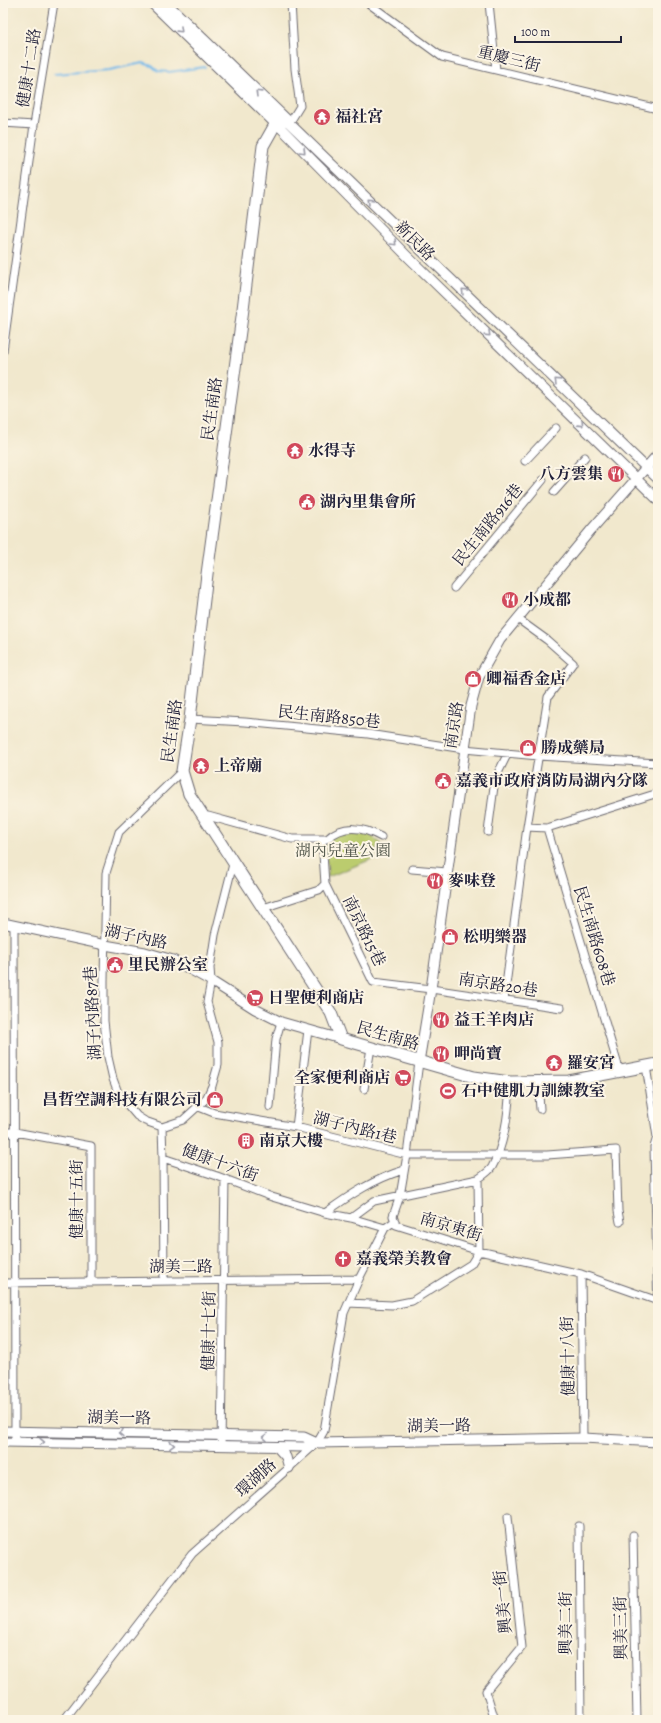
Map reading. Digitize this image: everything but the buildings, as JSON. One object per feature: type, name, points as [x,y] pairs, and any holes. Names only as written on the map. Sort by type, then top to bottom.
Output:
[{"type":"main road","name":"新民路","points":[[152,3],[281,122]]},
{"type":"main road","name":"新民路","points":[[165,3],[281,122]]},
{"type":"main road","name":"民生南路","points":[[281,122],[263,146],[244,302],[206,574],[190,719],[182,771],[188,794],[331,1013],[341,1039],[474,1077],[510,1082],[569,1081],[658,1064]]},
{"type":"street","name":"健康十二路","points":[[3,351],[6,309],[54,3]]},
{"type":"street","points":[[281,122],[292,119],[300,106],[295,69],[291,3]]},
{"type":"street","name":"重慶三街","points":[[368,3],[442,57],[658,109]]},
{"type":"street","points":[[489,3],[496,70]]},
{"type":"street","name":"新民路","points":[[281,122],[658,479]]},
{"type":"street","name":"新民路","points":[[281,122],[407,256],[658,500]]},
{"type":"street","points":[[3,123],[34,125]]},
{"type":"street","points":[[525,461],[556,428]]},
{"type":"street","name":"南京路","points":[[419,1062],[431,989],[464,749],[471,706],[479,677],[500,640],[646,466],[658,454]]},
{"type":"street","points":[[554,492],[585,457]]},
{"type":"street","name":"民生南路916巷","points":[[454,588],[543,480]]},
{"type":"street","points":[[504,1000],[527,827],[548,698],[573,663],[547,640],[518,619]]},
{"type":"street","name":"民生南路850巷","points":[[190,719],[245,722],[368,734],[464,749],[538,756],[658,763]]},
{"type":"street","points":[[488,832],[495,779],[508,752]]},
{"type":"street","name":"湖子內路87巷","points":[[162,1127],[145,1121],[137,1116],[119,1095],[113,1079],[108,1057],[104,1022],[106,873],[119,832],[182,771]]},
{"type":"street","points":[[527,827],[547,828],[658,793]]},
{"type":"street","points":[[203,818],[208,816],[292,839],[327,839],[335,831],[351,829],[368,830],[381,837]]},
{"type":"street","name":"民生南路608巷","points":[[547,828],[620,1072]]},
{"type":"street","name":"南京路15巷","points":[[322,839],[325,884],[373,982],[431,989]]},
{"type":"street","points":[[163,1158],[162,1127],[183,1120],[199,1107],[206,1099],[212,1086],[218,1065],[218,1042],[207,1002],[211,981],[210,968],[215,935],[233,864]]},
{"type":"street","points":[[412,869],[447,872]]},
{"type":"street","name":"南京路15巷","points":[[263,908],[319,890],[325,884]]},
{"type":"street","name":"湖子內路","points":[[3,923],[145,952],[174,960],[255,1009],[281,1022],[341,1039]]},
{"type":"street","points":[[14,926],[15,1442]]},
{"type":"street","name":"南京路20巷","points":[[431,989],[562,1008]]},
{"type":"street","points":[[270,1106],[276,1039],[281,1022]]},
{"type":"street","name":"湖子內路1巷","points":[[296,1127],[308,1030]]},
{"type":"street","points":[[364,1089],[371,1048]]},
{"type":"street","name":"南京東街","points":[[419,1062],[400,1196],[393,1216],[396,1225],[479,1251],[581,1274],[658,1301]]},
{"type":"street","points":[[646,1066],[657,1137],[654,1147],[658,1313]]},
{"type":"street","points":[[538,1081],[540,1109]]},
{"type":"street","points":[[351,1218],[374,1201],[478,1179],[491,1168],[508,1116],[510,1082]]},
{"type":"street","name":"湖子內路1巷","points":[[199,1107],[214,1113],[296,1127],[406,1155],[547,1156],[616,1150],[618,1211],[620,1222]]},
{"type":"street","points":[[3,1132],[15,1132]]},
{"type":"street","name":"健康十五街","points":[[15,1132],[91,1146],[91,1282]]},
{"type":"street","name":"健康十六街","points":[[164,1281],[163,1158],[272,1197],[325,1214],[351,1218],[385,1228]]},
{"type":"street","points":[[325,1214],[347,1197],[371,1183],[404,1170]]},
{"type":"street","name":"健康十七街","points":[[222,1436],[225,1179]]},
{"type":"street","points":[[348,1303],[392,1305],[412,1301],[471,1264],[479,1251],[478,1179]]},
{"type":"street","name":"環湖路","points":[[64,1720],[192,1554],[317,1443],[324,1431],[344,1313],[359,1279],[385,1228],[395,1221]]},
{"type":"street","name":"健康十八街","points":[[581,1274],[583,1438]]},
{"type":"street","name":"湖美二路","points":[[3,1283],[359,1279]]},
{"type":"street","name":"湖美一路","points":[[3,1431],[222,1436],[317,1443],[583,1438],[658,1442]]},
{"type":"street","points":[[221,1446],[222,1436]]},
{"type":"street","points":[[3,1442],[277,1447],[304,1442]]},
{"type":"street","points":[[277,1447],[286,1458],[289,1468]]},
{"type":"street","name":"興美一街","points":[[495,1720],[486,1691],[522,1647],[508,1516]]},
{"type":"street","name":"興美二街","points":[[579,1526],[581,1720]]},
{"type":"street","name":"興美三街","points":[[633,1535],[637,1720]]},
{"type":"green space","name":"湖內兒童公園","points":[[352,830],[368,833],[382,845],[377,846],[376,854],[372,859],[328,877],[325,842],[336,833]]},
{"type":"waterway","points":[[54,74],[109,70],[143,63],[152,66],[158,71],[169,72],[205,67]]},
{"type":"place","name":"福社宮","points":[[322,117]]},
{"type":"place","name":"水得寺","points":[[295,451]]},
{"type":"place","name":"八方雲集","points":[[616,474]]},
{"type":"place","name":"湖內里集會所","points":[[307,502]]},
{"type":"place","name":"小成都","points":[[510,600]]},
{"type":"place","name":"卿福香金店","points":[[473,679]]},
{"type":"place","name":"勝成藥局","points":[[528,748]]},
{"type":"place","name":"上帝廟","points":[[201,766]]},
{"type":"place","name":"嘉義市政府消防局湖內分隊","points":[[443,781]]},
{"type":"place","name":"麥味登","points":[[435,881]]},
{"type":"place","name":"松明樂器","points":[[450,937]]},
{"type":"place","name":"里民辦公室","points":[[115,965]]},
{"type":"place","name":"日聖便利商店","points":[[255,998]]},
{"type":"place","name":"益王羊肉店","points":[[441,1020]]},
{"type":"place","name":"呷尚寶","points":[[441,1054]]},
{"type":"place","name":"羅安宮","points":[[554,1063]]},
{"type":"place","name":"全家便利商店","points":[[403,1078]]},
{"type":"place","name":"石中健肌力訓練教室","points":[[448,1091]]},
{"type":"place","name":"昌哲空調科技有限公司","points":[[215,1100]]},
{"type":"place","name":"南京大樓","points":[[246,1141]]},
{"type":"place","name":"嘉義榮美教會","points":[[343,1259]]}]
